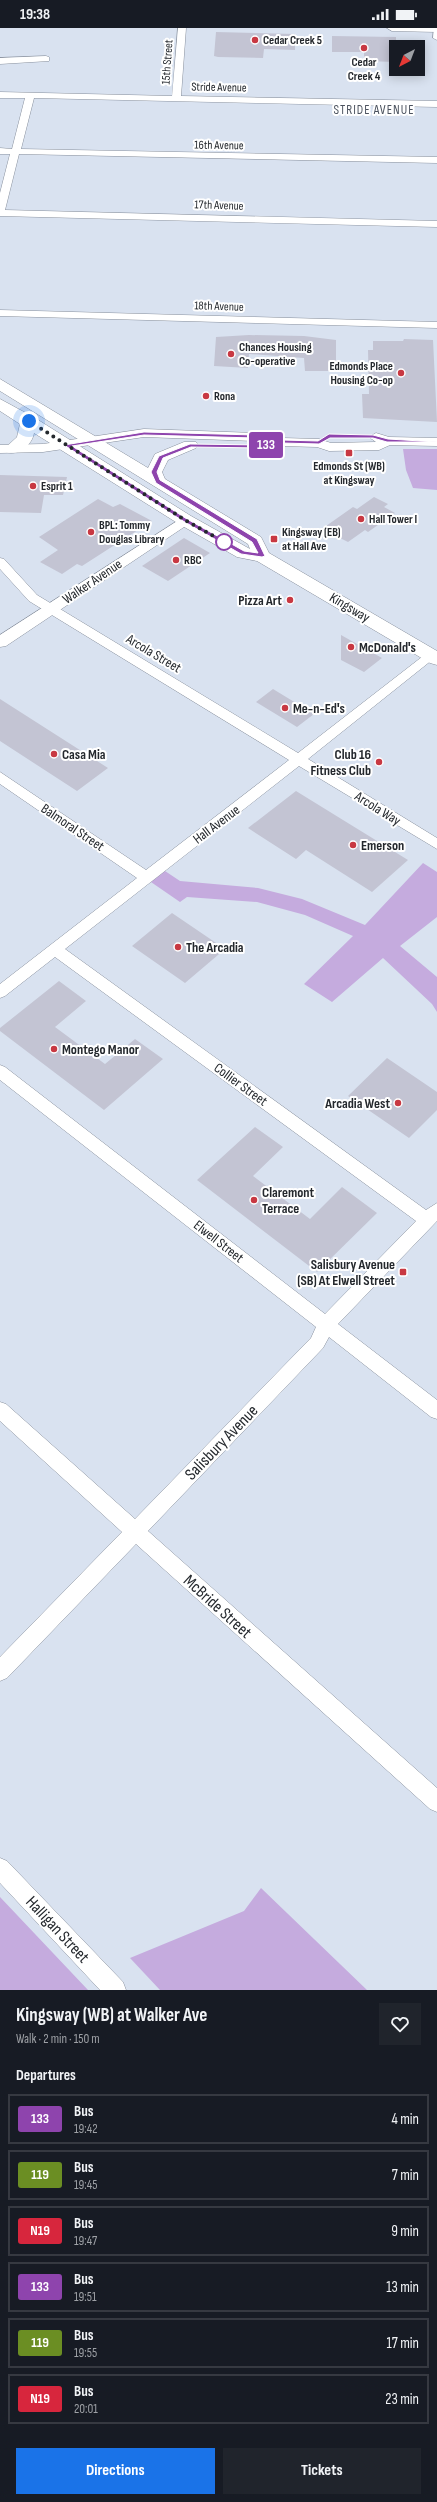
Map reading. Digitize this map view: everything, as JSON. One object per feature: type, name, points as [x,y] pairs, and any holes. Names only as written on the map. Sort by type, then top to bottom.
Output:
[{"type":"main road","name":"Kingsway","points":[[0,384],[255,541],[262,556]]},
{"type":"main road","name":"Kingsway","points":[[0,404],[185,520],[243,553],[262,556],[434,657]]},
{"type":"main road","points":[[6,449],[25,439],[29,421]]},
{"type":"main road","points":[[158,482],[154,472],[161,457],[190,445]]},
{"type":"street","name":"15th Street","points":[[176,98],[182,28]]},
{"type":"street","points":[[392,28],[437,29],[437,38]]},
{"type":"street","points":[[0,61],[28,61],[46,58]]},
{"type":"street","name":"Stride Avenue","points":[[0,95],[437,104]]},
{"type":"street","points":[[0,212],[30,96]]},
{"type":"street","name":"16th Avenue","points":[[0,151],[168,156],[437,160]]},
{"type":"street","points":[[0,165],[12,164]]},
{"type":"street","name":"17th Avenue","points":[[0,212],[437,224]]},
{"type":"street","name":"18th Avenue","points":[[0,313],[437,325]]},
{"type":"street","points":[[0,460],[34,460],[73,449],[99,445],[138,434],[163,433],[255,437],[282,442],[319,443],[329,447],[379,446],[387,441],[437,442]]},
{"type":"street","points":[[99,445],[261,447],[282,442]]},
{"type":"street","points":[[6,449],[73,449]]},
{"type":"street","name":"Walker Avenue","points":[[0,642],[185,520]]},
{"type":"street","name":"Arcola Street","points":[[0,562],[33,598],[300,760]]},
{"type":"street","name":"Hall Avenue","points":[[0,992],[146,877],[434,657]]},
{"type":"street","name":"Arcola Way","points":[[300,760],[437,844]]},
{"type":"street","name":"Balmoral Street","points":[[0,777],[146,877]]},
{"type":"street","name":"Collier Street","points":[[55,949],[432,1215]]},
{"type":"street","name":"Elwell Street","points":[[0,1072],[437,1411]]},
{"type":"street","name":"Salisbury Avenue","points":[[0,1671],[317,1343],[326,1325],[432,1215]]},
{"type":"street","name":"McBride Street","points":[[0,1410],[437,1802]]},
{"type":"street","name":"Halligan Street","points":[[0,1868],[116,1990]]},
{"type":"shaded area","points":[[403,449],[437,449],[437,490],[413,488],[406,470]]},
{"type":"shaded area","points":[[423,863],[437,872],[437,917],[400,946],[437,977],[437,1012],[432,1004],[383,958],[332,1002],[304,984],[353,936],[305,915],[257,902],[187,897],[180,902],[148,880],[162,869],[180,881],[258,888],[302,899],[365,925]]},
{"type":"shaded area","points":[[261,1888],[367,1990],[160,1990],[130,1958],[244,1911]]},
{"type":"shaded area","points":[[0,1897],[88,1990],[0,1990]]},
{"type":"building","name":"Cedar Creek 5","points":[[216,32],[295,34],[295,50],[264,49],[263,58],[218,57],[214,56]]},
{"type":"building","name":"Cedar Creek 4","points":[[332,36],[396,37],[396,40],[389,40],[389,62],[364,61],[364,52],[332,52]]},
{"type":"building","name":"Chances Housing Co-operative","points":[[249,335],[304,336],[336,340],[336,371],[305,371],[304,358],[249,354],[248,368],[214,366],[216,337]]},
{"type":"building","name":"Edmonds Place Housing Co-op","points":[[404,339],[433,340],[437,422],[363,418],[362,394],[369,394],[368,350],[373,350],[373,341],[403,341]]},
{"type":"building","name":"Esprit 1","points":[[0,475],[67,477],[63,495],[44,495],[41,513],[0,512]]},
{"type":"building","name":"Hall Tower I","points":[[374,497],[388,504],[384,507],[395,513],[368,532],[365,530],[348,542],[334,535],[338,532],[326,526],[353,507],[357,509]]},
{"type":"building","name":"BPL: Tommy Douglas Library","points":[[98,499],[113,507],[120,504],[152,521],[82,566],[77,564],[62,574],[40,562],[58,550],[39,537]]},
{"type":"building","name":"RBC","points":[[184,538],[210,553],[168,581],[142,566]]},
{"type":"building","name":"McDonald's","points":[[341,635],[382,658],[364,672],[341,660]]},
{"type":"building","name":"Me-n-Ed's","points":[[273,689],[314,714],[297,727],[256,702]]},
{"type":"building","name":"Casa Mia","points":[[0,699],[108,768],[77,791],[0,741]]},
{"type":"building","name":"Emerson","points":[[296,791],[408,860],[372,892],[306,850],[296,859],[248,828]]},
{"type":"building","name":"The Arcadia","points":[[172,913],[225,949],[185,983],[132,946]]},
{"type":"building","name":"Montego Manor","points":[[59,981],[86,1001],[55,1027],[105,1064],[135,1039],[163,1059],[104,1110],[0,1031],[0,1028]]},
{"type":"building","name":"Arcadia West","points":[[387,1058],[437,1092],[437,1110],[409,1138],[348,1096]]},
{"type":"building","name":"Claremont Terrace","points":[[255,1127],[283,1147],[253,1176],[310,1219],[342,1187],[377,1213],[317,1272],[197,1180]]},
{"type":"bus line","name":"133","points":[[269,439],[255,437],[144,433],[66,445],[134,489],[243,553],[262,556],[255,541],[158,482],[154,472],[156,464],[161,457],[190,445],[261,447],[282,442],[319,443],[329,436],[373,436],[387,441],[437,442]]},
{"type":"place","name":"Cedar Creek 5","points":[[255,40]]},
{"type":"place","name":"Cedar Creek 4","points":[[364,48]]},
{"type":"place","name":"Chances Housing Co-operative","points":[[231,354]]},
{"type":"place","name":"Edmonds Place Housing Co-op","points":[[401,373]]},
{"type":"place","name":"Rona","points":[[206,396]]},
{"type":"place","name":"Edmonds St (WB) at Kingsway","points":[[349,453]]},
{"type":"place","name":"Esprit 1","points":[[33,486]]},
{"type":"place","name":"Hall Tower I","points":[[361,519]]},
{"type":"place","name":"BPL: Tommy Douglas Library","points":[[91,532]]},
{"type":"place","name":"Kingsway (EB) at Hall Ave","points":[[274,539]]},
{"type":"place","name":"RBC","points":[[176,560]]},
{"type":"place","name":"Pizza Art","points":[[290,600]]},
{"type":"place","name":"McDonald's","points":[[351,647]]},
{"type":"place","name":"Me-n-Ed's","points":[[285,708]]},
{"type":"place","name":"Casa Mia","points":[[54,754]]},
{"type":"place","name":"Club 16 Fitness Club","points":[[379,762]]},
{"type":"place","name":"Emerson","points":[[353,845]]},
{"type":"place","name":"The Arcadia","points":[[178,947]]},
{"type":"place","name":"Montego Manor","points":[[54,1049]]},
{"type":"place","name":"Arcadia West","points":[[398,1103]]},
{"type":"place","name":"Claremont Terrace","points":[[254,1200]]},
{"type":"place","name":"Salisbury Avenue (SB) At Elwell Street","points":[[403,1272]]},
{"type":"district","name":"STRIDE AVENUE","points":[[374,109]]},
{"type":"route","points":[[29,421],[134,489],[224,542]]}]
